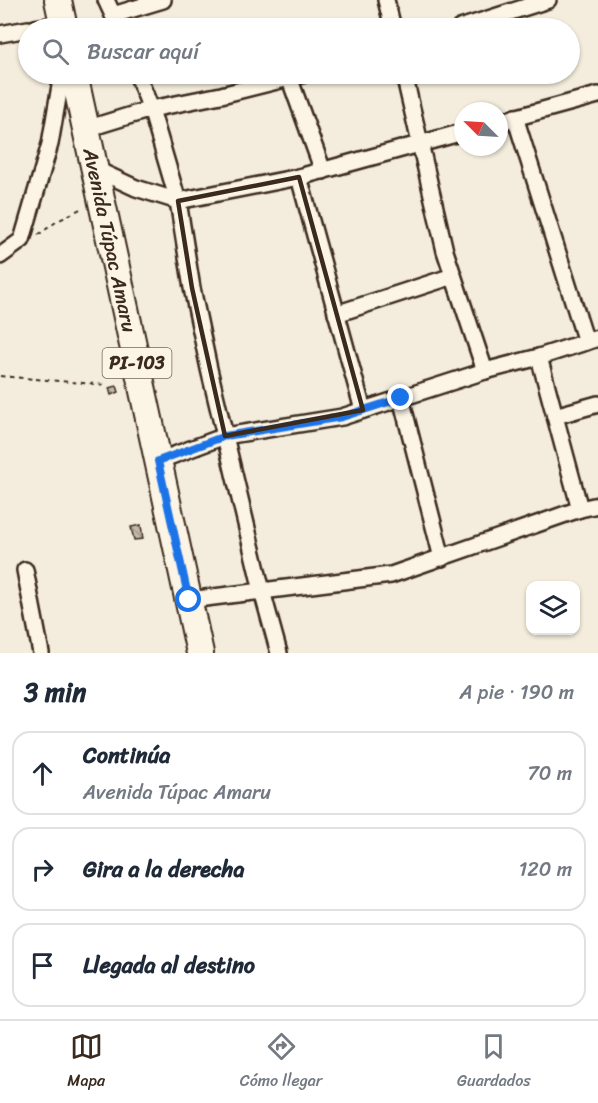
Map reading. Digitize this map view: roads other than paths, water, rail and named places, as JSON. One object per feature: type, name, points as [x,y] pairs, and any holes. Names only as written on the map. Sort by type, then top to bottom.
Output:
[{"type":"main road","name":"Avenida Túpac Amaru","points":[[76,84],[200,653]]},
{"type":"street","points":[[106,0],[114,18]]},
{"type":"street","points":[[125,18],[163,0]]},
{"type":"street","points":[[386,0],[390,18]]},
{"type":"street","points":[[491,18],[548,0]]},
{"type":"street","points":[[0,34],[18,31]]},
{"type":"street","points":[[0,256],[22,240],[50,144],[61,84]]},
{"type":"street","points":[[141,84],[151,109],[178,201],[192,288],[225,436],[279,653]]},
{"type":"street","points":[[86,129],[151,109],[263,84]]},
{"type":"street","points":[[292,84],[323,171]]},
{"type":"street","points":[[406,84],[445,251],[485,371]]},
{"type":"street","points":[[508,119],[598,95]]},
{"type":"street","points":[[158,461],[225,436],[342,417],[485,371],[592,340],[515,117]]},
{"type":"street","points":[[95,169],[136,188],[178,201],[299,177],[454,134]]},
{"type":"street","points":[[299,177],[363,410]]},
{"type":"street","points":[[336,314],[453,276]]},
{"type":"street","points":[[539,357],[580,509]]},
{"type":"street","points":[[401,398],[442,558]]},
{"type":"street","points":[[555,416],[598,404]]},
{"type":"street","points":[[189,600],[392,575],[580,509],[598,505]]},
{"type":"street","points":[[25,570],[41,653]]}]
